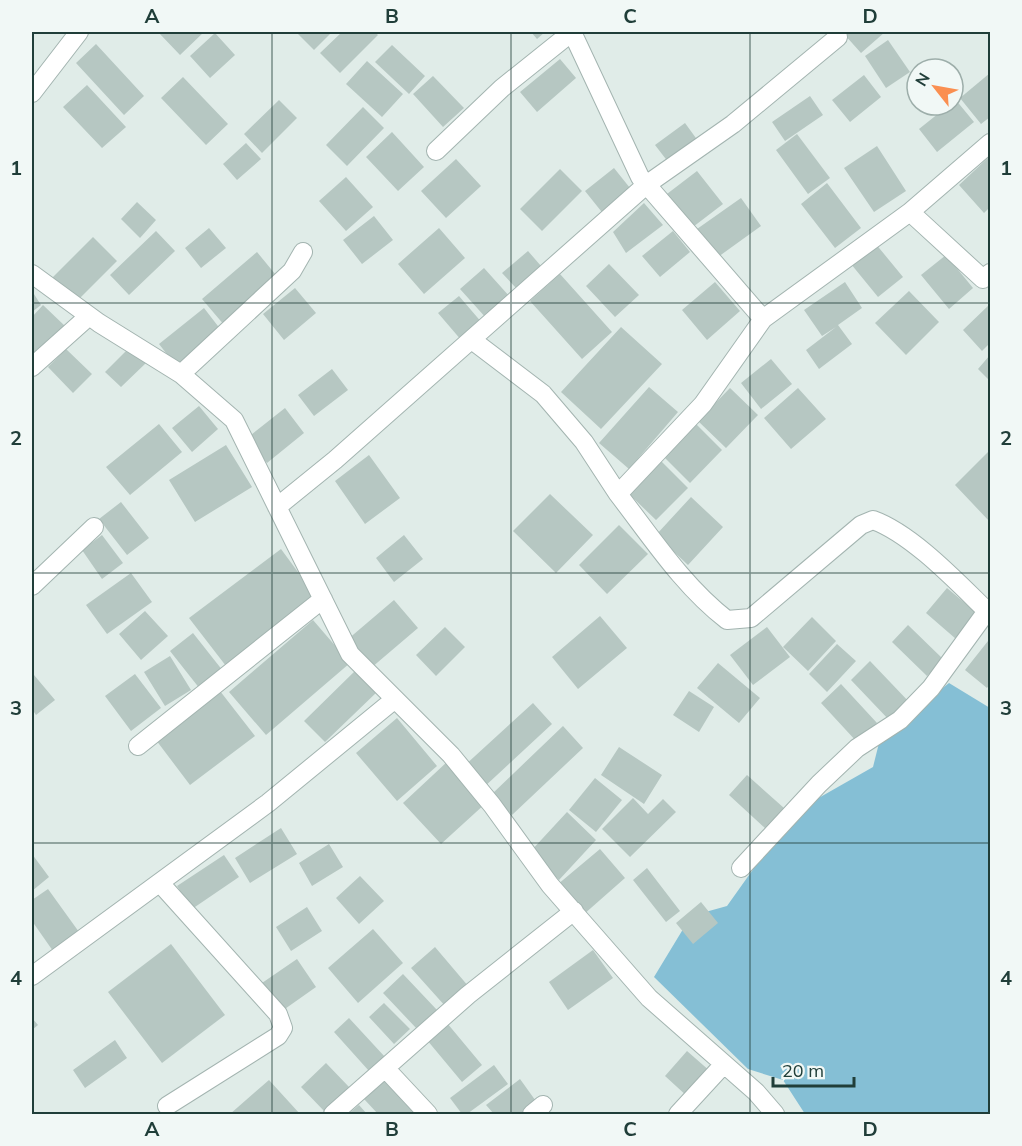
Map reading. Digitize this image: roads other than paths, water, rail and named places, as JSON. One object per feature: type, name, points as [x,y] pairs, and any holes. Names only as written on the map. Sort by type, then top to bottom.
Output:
[{"type":"street","points":[[32,93],[79,32]]},
{"type":"street","points":[[436,151],[502,88],[572,32],[646,185],[763,319]]},
{"type":"street","points":[[277,507],[335,460],[646,185],[733,123],[838,37]]},
{"type":"street","points":[[618,494],[703,404],[763,319],[910,212],[990,143]]},
{"type":"street","points":[[910,212],[988,280]]},
{"type":"street","points":[[181,374],[292,271],[303,252]]},
{"type":"street","points":[[32,274],[89,316],[181,374],[234,420],[350,654],[451,755],[574,911],[649,998],[756,1092],[775,1114]]},
{"type":"street","points":[[32,367],[89,316]]},
{"type":"street","points":[[472,340],[543,394],[584,442],[618,494],[705,603],[727,620],[752,618],[861,525],[873,520],[887,525],[989,610],[931,688],[900,720],[857,748],[819,784],[741,868]]},
{"type":"street","points":[[32,586],[94,527]]},
{"type":"street","points":[[138,746],[323,599]]},
{"type":"street","points":[[32,976],[268,803],[395,699]]},
{"type":"street","points":[[160,883],[278,1014],[283,1028],[278,1036],[167,1106]]},
{"type":"street","points":[[333,1114],[468,995],[574,911]]},
{"type":"street","points":[[678,1114],[724,1064]]},
{"type":"street","points":[[385,1068],[428,1114]]},
{"type":"water","points":[[949,683],[990,708],[990,1114],[805,1114],[783,1080],[748,1069],[654,977],[691,916],[727,906],[794,812],[873,767],[880,739]]}]
